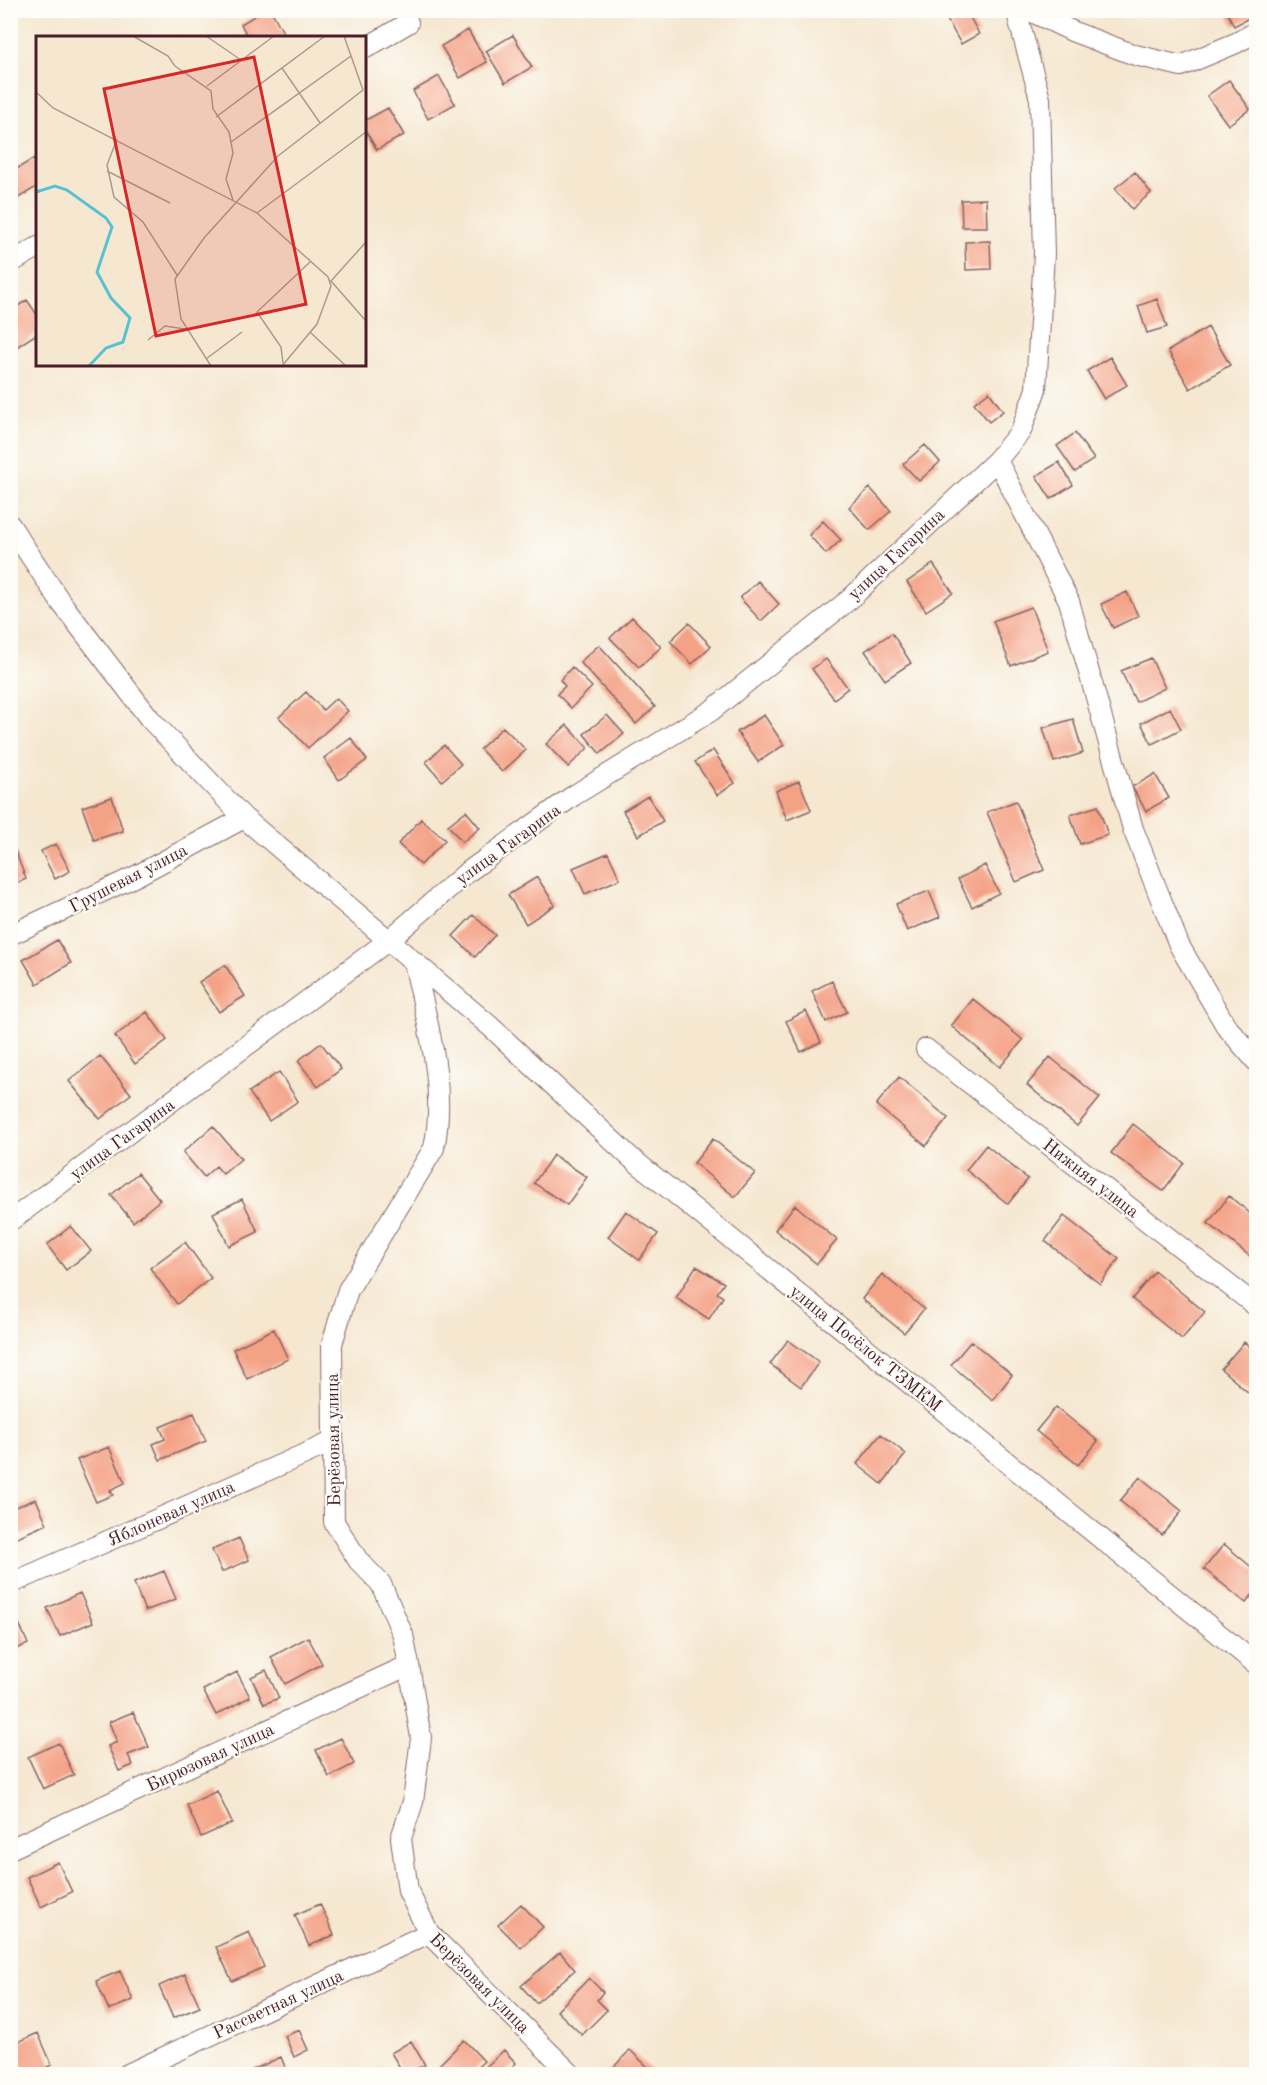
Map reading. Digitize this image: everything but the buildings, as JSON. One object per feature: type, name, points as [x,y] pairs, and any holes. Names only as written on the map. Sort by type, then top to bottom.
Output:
[{"type":"street","points":[[366,48],[408,23],[405,10]]},
{"type":"street","name":"улица Гагарина","points":[[10,1221],[389,940],[465,874],[573,796],[711,711],[850,598],[997,460],[1021,432],[1036,389],[1044,254],[1040,99],[1016,10]]},
{"type":"street","points":[[1028,10],[1074,32],[1135,55],[1181,66],[1236,44],[1257,32]]},
{"type":"street","points":[[10,263],[36,248]]},
{"type":"street","points":[[997,460],[1069,601],[1133,829],[1179,945],[1226,1026],[1257,1061]]},
{"type":"street","name":"улица Посёлок ТЗМКМ","points":[[10,525],[60,601],[150,719],[244,818],[491,1027],[630,1157],[1254,1658]]},
{"type":"street","name":"Грушевая улица","points":[[10,935],[136,876],[244,818]]},
{"type":"street","name":"Берёзовая улица","points":[[414,962],[438,1079],[439,1125],[434,1148],[348,1290],[332,1344],[334,1522],[358,1560],[381,1584],[403,1635],[410,1665],[421,1738],[413,1802],[401,1838],[408,1891],[429,1933],[571,2074]]},
{"type":"street","name":"Нижняя улица","points":[[926,1049],[1257,1306]]},
{"type":"street","name":"Яблоневая улица","points":[[10,1584],[332,1442]]},
{"type":"street","name":"Бирюзовая улица","points":[[10,1849],[410,1665]]},
{"type":"street","name":"Рассветная улица","points":[[128,2074],[429,1933]]}]
